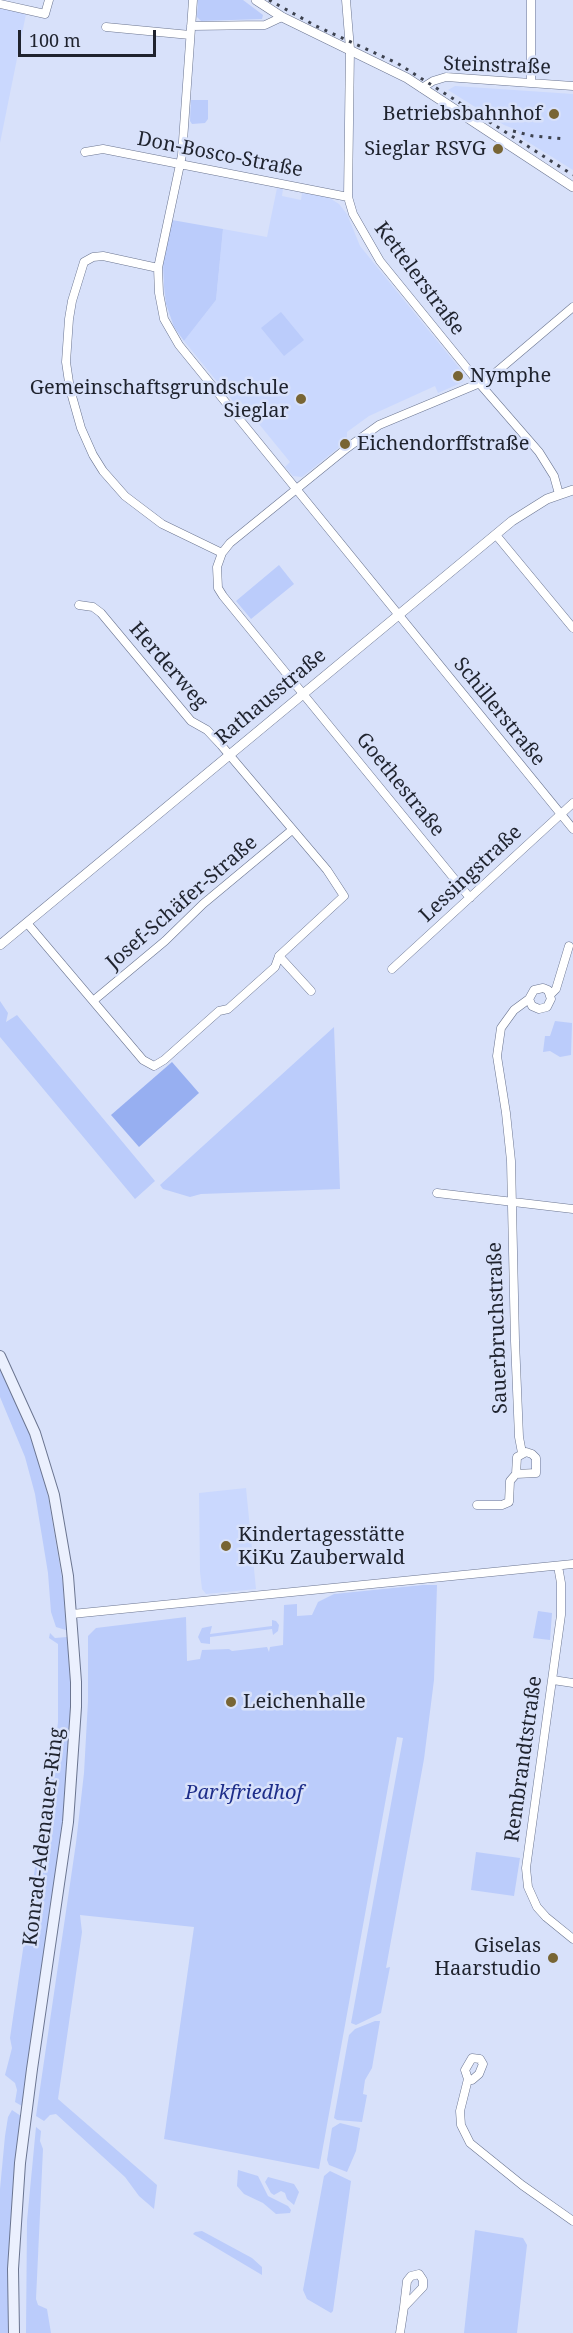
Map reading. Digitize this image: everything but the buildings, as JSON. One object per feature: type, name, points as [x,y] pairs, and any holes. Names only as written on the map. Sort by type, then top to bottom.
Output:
[{"type":"main road","name":"Konrad-Adenauer-Ring","points":[[0,1356],[24,1406],[45,1461],[61,1534],[72,1614],[76,1707],[67,1832],[20,2163],[13,2269],[14,2333]]},
{"type":"street","points":[[0,4],[45,14],[49,0]]},
{"type":"street","points":[[193,0],[181,165],[158,268],[162,311],[179,345],[399,615]]},
{"type":"street","points":[[256,0],[282,17],[350,49],[422,88],[573,187]]},
{"type":"street","name":"Kettelerstraße","points":[[346,0],[350,49],[348,197],[359,226],[374,252],[479,383],[539,452],[554,476],[560,494]]},
{"type":"street","points":[[531,0],[531,83]]},
{"type":"street","points":[[106,27],[190,31],[266,25],[282,17]]},
{"type":"street","name":"Steinstraße","points":[[422,88],[446,77],[573,86]]},
{"type":"street","name":"Don-Bosco-Straße","points":[[85,152],[103,149],[348,197]]},
{"type":"street","points":[[158,268],[103,256],[89,258],[82,265],[72,301],[67,336],[66,363],[70,389],[88,446],[103,471],[120,491],[162,525],[222,553],[226,546],[243,531],[347,448],[379,426],[487,380],[573,308]]},
{"type":"street","name":"Rathausstraße","points":[[0,945],[496,535],[529,510],[573,489]]},
{"type":"street","points":[[496,535],[573,628]]},
{"type":"street","name":"Goethestraße","points":[[222,553],[216,572],[218,588],[223,596],[470,898]]},
{"type":"street","name":"Herderweg","points":[[79,605],[93,607],[101,613],[190,721],[207,730],[229,755],[327,870],[344,896],[279,956]]},
{"type":"street","name":"Schillerstraße","points":[[399,615],[573,829]]},
{"type":"street","name":"Lessingstraße","points":[[392,969],[573,803]]},
{"type":"street","name":"Josef-Schäfer-Straße","points":[[93,1001],[165,941],[202,904],[292,830]]},
{"type":"street","points":[[27,922],[150,1066],[164,1060],[219,1011],[228,1009],[275,967],[279,956],[311,992]]},
{"type":"street","points":[[550,994],[556,989],[569,946]]},
{"type":"street","points":[[538,988],[543,988],[550,994],[550,1004],[543,1009],[532,1006],[530,999],[530,994],[538,988]]},
{"type":"street","name":"Sauerbruchstraße","points":[[522,1453],[519,1437],[509,1140],[497,1065],[497,1044],[499,1032],[505,1022],[514,1010],[530,999]]},
{"type":"street","points":[[437,1193],[573,1209]]},
{"type":"street","name":"Sauerbruchstraße","points":[[477,1505],[502,1505],[509,1502],[511,1479],[516,1474],[536,1473],[534,1456],[526,1452],[516,1459],[516,1474]]},
{"type":"street","points":[[72,1614],[573,1564]]},
{"type":"street","name":"Rembrandtstraße","points":[[558,1566],[561,1583],[561,1615],[527,1852],[526,1880],[537,1907],[573,1940]]},
{"type":"street","points":[[553,1680],[573,1683]]},
{"type":"street","points":[[468,2079],[460,2111],[461,2125],[470,2143],[522,2185],[573,2221]]},
{"type":"street","points":[[400,2333],[404,2307]]},
{"type":"shaded area","points":[[0,8],[26,14],[0,143]]},
{"type":"shaded area","points":[[455,86],[573,94],[573,170],[523,139],[517,130],[504,125],[448,90]]},
{"type":"shaded area","points":[[277,188],[283,189],[282,196],[301,200],[302,193],[328,197],[339,204],[347,214],[360,246],[465,375],[463,382],[438,393],[435,386],[369,416],[347,432],[347,441],[302,477],[293,476],[285,467],[290,462],[241,402],[236,405],[184,341],[216,300],[223,229],[267,237]]},
{"type":"shaded area","points":[[172,1062],[199,1093],[139,1147],[111,1115]]},
{"type":"shaded area","name":"Kindertagesstätte KiKu Zauberwald","points":[[246,1488],[256,1589],[206,1594],[202,1589],[200,1572],[199,1493]]},
{"type":"green space","points":[[198,0],[243,0],[263,15],[262,19],[201,21],[197,17]]},
{"type":"green space","points":[[191,100],[208,100],[208,119],[205,123],[192,124],[190,121]]},
{"type":"green space","points":[[172,220],[223,229],[216,300],[184,341],[174,327],[166,304],[164,286],[163,263]]},
{"type":"green space","points":[[281,312],[304,340],[284,356],[261,328]]},
{"type":"green space","points":[[279,565],[294,584],[251,619],[236,601]]},
{"type":"green space","points":[[0,1001],[8,1013],[6,1022],[17,1015],[155,1181],[135,1199],[0,1037]]},
{"type":"green space","points":[[555,1021],[572,1023],[571,1055],[560,1057],[550,1051],[543,1052],[545,1036],[550,1036]]},
{"type":"green space","points":[[334,1027],[340,1189],[201,1194],[190,1197],[163,1189],[160,1185]]},
{"type":"green space","points":[[0,1368],[25,1421],[39,1460],[48,1496],[63,1584],[66,1630],[56,1627],[51,1612],[48,1573],[35,1494],[25,1457],[0,1397]]},
{"type":"green space","name":"Parkfriedhof","points":[[437,1585],[434,1680],[424,1759],[386,1968],[390,1967],[381,2013],[356,2025],[351,2023],[403,1738],[397,1737],[319,2169],[164,2139],[194,1927],[80,1915],[82,1932],[58,2099],[157,2185],[154,2209],[139,2196],[125,2177],[56,2114],[50,2115],[44,2121],[36,2116],[84,1773],[88,1701],[88,1636],[96,1628],[186,1617],[187,1661],[200,1659],[202,1650],[229,1649],[232,1651],[267,1647],[269,1652],[270,1647],[283,1645],[284,1605],[297,1604],[297,1616],[312,1615],[318,1602],[334,1594]]},
{"type":"green space","points":[[538,1611],[552,1613],[550,1640],[533,1638]]},
{"type":"green space","points":[[272,1620],[279,1625],[278,1631],[273,1635],[272,1629],[210,1637],[210,1644],[201,1643],[198,1637],[202,1628],[212,1626],[210,1634],[272,1626]]},
{"type":"green space","points":[[50,1633],[55,1638],[67,1637],[72,1704],[64,1818],[22,2106],[15,2102],[17,2090],[15,2083],[5,2075],[12,2048],[10,2038],[58,1722],[58,1644],[49,1638]]},
{"type":"green space","points":[[476,1852],[520,1858],[514,1896],[471,1890]]},
{"type":"green space","points":[[380,2021],[372,2068],[365,2080],[363,2094],[367,2095],[362,2122],[337,2120],[334,2118],[349,2035],[355,2029]]},
{"type":"green space","points":[[12,2110],[21,2116],[10,2232],[9,2333],[0,2333],[0,2189],[5,2136],[8,2117]]},
{"type":"green space","points":[[340,2123],[360,2128],[356,2151],[347,2172],[329,2165],[327,2160],[332,2128]]},
{"type":"green space","points":[[36,2127],[41,2131],[40,2141],[43,2149],[36,2299],[38,2305],[47,2309],[51,2333],[26,2333],[27,2221]]},
{"type":"green space","points":[[238,2170],[258,2176],[268,2196],[288,2206],[290,2213],[276,2214],[263,2203],[244,2194],[237,2186]]},
{"type":"green space","points":[[330,2171],[351,2181],[331,2313],[307,2299],[303,2290],[324,2176]]},
{"type":"green space","points":[[268,2177],[294,2184],[299,2192],[294,2205],[287,2199],[285,2193],[281,2191],[274,2195],[271,2193],[265,2182]]},
{"type":"green space","points":[[475,2230],[523,2238],[527,2245],[517,2333],[464,2333]]},
{"type":"green space","points":[[202,2231],[252,2258],[262,2267],[262,2275],[193,2234]]},
{"type":"railway","points":[[269,0],[316,26],[397,63],[573,175]]},
{"type":"railway","points":[[513,131],[533,136],[566,139]]},
{"type":"place","name":"Betriebsbahnhof","points":[[554,114]]},
{"type":"place","name":"Sieglar RSVG","points":[[498,149]]},
{"type":"place","name":"Nymphe","points":[[458,376]]},
{"type":"place","name":"Gemeinschaftsgrundschule Sieglar","points":[[301,399]]},
{"type":"place","name":"Eichendorffstraße","points":[[345,444]]},
{"type":"place","name":"Kindertagesstätte KiKu Zauberwald","points":[[226,1546]]},
{"type":"place","name":"Leichenhalle","points":[[231,1702]]},
{"type":"place","name":"Giselas Haarstudio","points":[[553,1958]]}]
